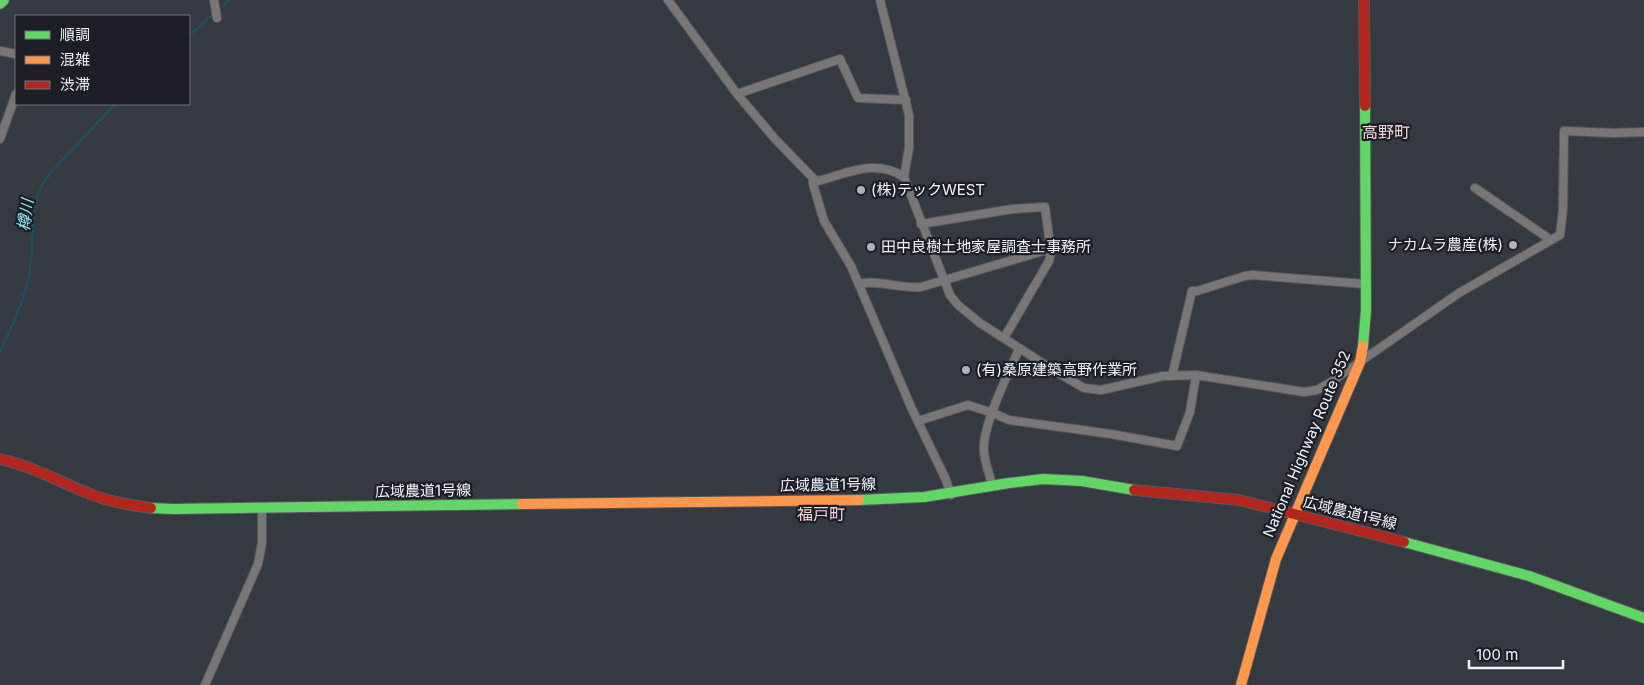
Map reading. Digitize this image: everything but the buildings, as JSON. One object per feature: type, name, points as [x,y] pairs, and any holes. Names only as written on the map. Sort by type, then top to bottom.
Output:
[{"type":"main road","points":[[0,4],[4,0]]},
{"type":"main road","name":"National Highway Route 352","points":[[1241,685],[1270,577],[1360,362],[1365,332],[1366,284],[1364,0]]},
{"type":"main road","name":"広域農道1号線","points":[[0,459],[33,470],[92,495],[129,505],[172,509],[907,499],[951,494],[1021,480],[1071,480],[1150,492],[1220,497],[1295,514],[1529,576],[1644,618]]},
{"type":"street","points":[[668,0],[737,94],[776,140],[813,178],[817,181],[875,167],[894,171],[904,178]]},
{"type":"street","points":[[880,0],[909,115],[909,148],[904,178],[950,295],[958,306],[980,323],[1073,382],[1091,390],[1101,390],[1152,378],[1196,375],[1285,390],[1310,392],[1331,382],[1460,293],[1552,240],[1564,237],[1564,131],[1614,134],[1644,132]]},
{"type":"street","points":[[214,2],[217,16]]},
{"type":"street","points":[[0,51],[15,54]]},
{"type":"street","points":[[737,94],[840,59],[858,98],[906,100]]},
{"type":"street","points":[[0,139],[15,97]]},
{"type":"street","points":[[813,178],[812,184],[824,221],[851,266],[951,494]]},
{"type":"street","points":[[1475,188],[1552,240]]},
{"type":"street","points":[[921,224],[1013,208],[1045,207],[1050,261],[1004,338]]},
{"type":"street","points":[[858,284],[865,282],[909,288],[920,286],[1050,249]]},
{"type":"street","points":[[1172,376],[1192,291],[1252,275],[1366,284]]},
{"type":"street","points":[[992,486],[984,452],[984,442],[993,413],[1019,349]]},
{"type":"street","points":[[918,421],[962,406],[973,406],[1009,420],[1111,434],[1176,446],[1190,412],[1196,375]]},
{"type":"street","points":[[205,685],[258,564],[262,538],[262,509]]},
{"type":"waterway","name":"樽川","points":[[219,9],[229,0]]},
{"type":"waterway","name":"樽川","points":[[190,35],[213,14]]},
{"type":"waterway","name":"樽川","points":[[0,352],[17,315],[27,286],[34,215],[41,188],[52,171],[114,105]]},
{"type":"traffic: fast","points":[[0,4],[4,0]]},
{"type":"traffic: fast","points":[[1363,346],[1366,310],[1365,106]]},
{"type":"traffic: fast","points":[[859,500],[924,497],[1043,479],[1082,481],[1134,490]]},
{"type":"traffic: fast","points":[[151,508],[522,504]]},
{"type":"traffic: fast","points":[[1404,542],[1529,576],[1644,618]]},
{"type":"traffic: slow","points":[[1241,685],[1276,559],[1360,362],[1363,346]]},
{"type":"traffic: slow","points":[[522,504],[859,500]]},
{"type":"traffic: jam","points":[[1364,0],[1365,106]]},
{"type":"traffic: jam","points":[[0,459],[35,470],[98,497],[151,508]]},
{"type":"traffic: jam","points":[[1134,490],[1239,500],[1404,542]]},
{"type":"place","name":"(株)テックWEST","points":[[861,190]]},
{"type":"place","name":"ナカムラ農産(株)","points":[[1513,245]]},
{"type":"place","name":"田中良樹土地家屋調査士事務所","points":[[871,247]]},
{"type":"place","name":"(有)桑原建築高野作業所","points":[[966,370]]},
{"type":"district","name":"高野町","points":[[1386,132]]},
{"type":"district","name":"福戸町","points":[[821,514]]}]
